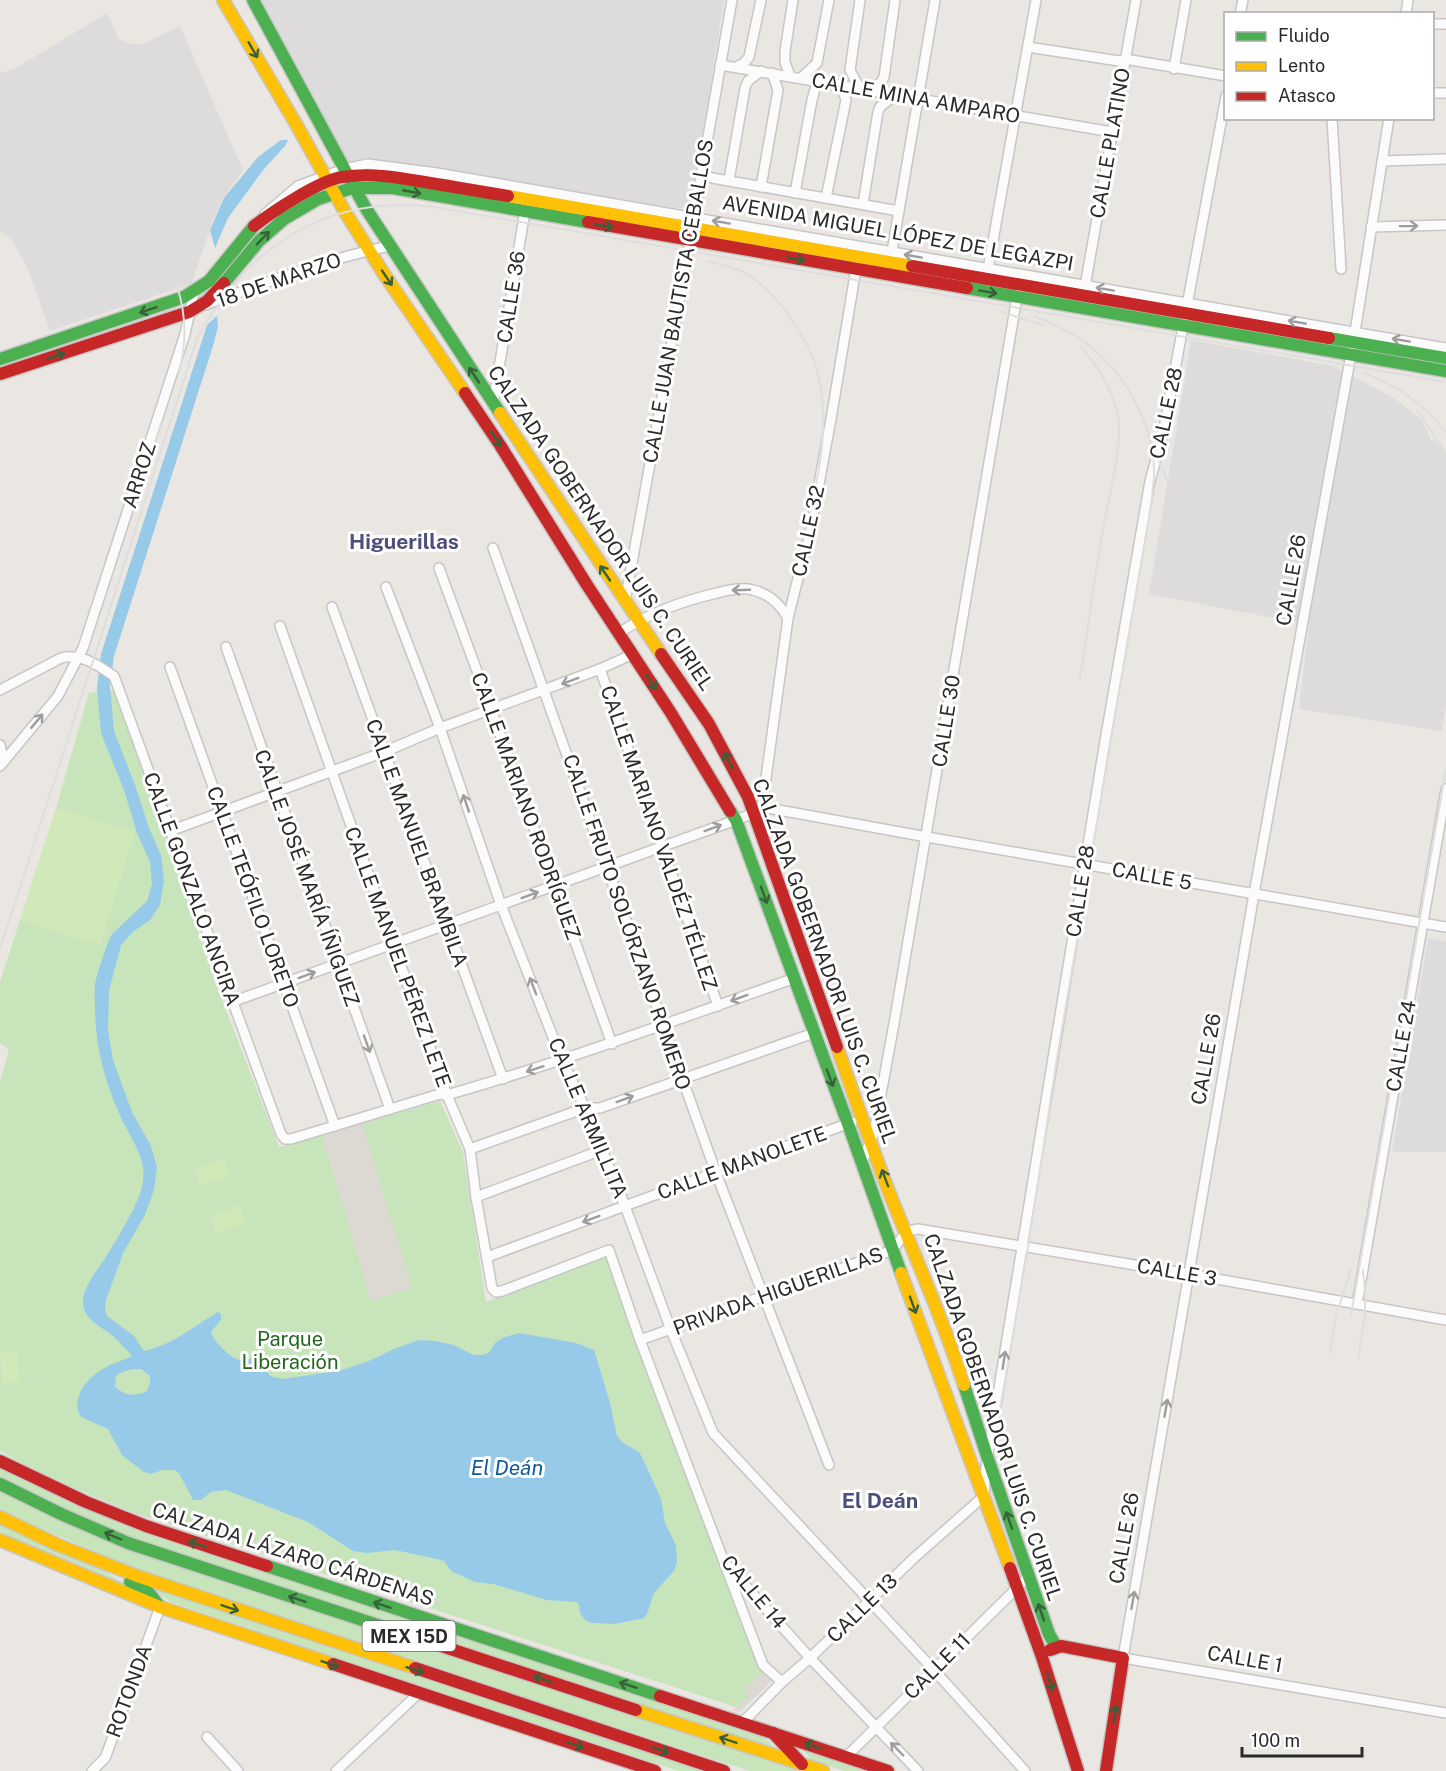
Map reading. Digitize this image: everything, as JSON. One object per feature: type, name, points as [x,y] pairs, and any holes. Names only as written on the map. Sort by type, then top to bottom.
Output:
[{"type":"main road","name":"CALZADA GOBERNADOR LUIS C. CURIEL","points":[[223,0],[369,250],[500,445],[587,585],[671,713],[736,820],[1017,1587],[1078,1771]]},
{"type":"main road","name":"CALZADA GOBERNADOR LUIS C. CURIEL","points":[[253,0],[353,188],[625,602],[709,724],[758,810],[862,1119],[956,1360],[1049,1634],[1056,1646]]},
{"type":"main road","name":"AVENIDA MIGUEL LÓPEZ DE LEGAZPI","points":[[328,183],[346,172],[394,177],[692,229],[859,252],[890,263],[1446,358]]},
{"type":"main road","name":"AVENIDA MIGUEL LÓPEZ DE LEGAZPI","points":[[328,183],[353,188],[393,188],[526,200]]},
{"type":"main road","points":[[0,359],[172,302],[194,292],[209,281],[255,225],[302,195],[328,183]]},
{"type":"main road","points":[[0,374],[189,312],[215,294],[267,234],[295,213],[328,183]]},
{"type":"main road","name":"AVENIDA MIGUEL LÓPEZ DE LEGAZPI","points":[[692,229],[856,270],[890,263]]},
{"type":"main road","name":"AVENIDA MIGUEL LÓPEZ DE LEGAZPI","points":[[1353,343],[1446,371]]},
{"type":"main road","name":"CALZADA LÁZARO CÁRDENAS","points":[[0,1461],[86,1502],[146,1526],[888,1771]]},
{"type":"main road","name":"CALZADA LÁZARO CÁRDENAS","points":[[0,1484],[61,1514],[138,1546],[823,1771]]},
{"type":"main road","name":"MEX 15D","points":[[0,1517],[31,1533],[117,1569],[724,1771]]},
{"type":"main road","points":[[0,1540],[160,1607],[655,1771]]},
{"type":"main road","points":[[88,1557],[148,1593],[160,1607]]},
{"type":"main road","points":[[1042,1657],[1056,1646]]},
{"type":"main road","name":"CALLE 1","points":[[1056,1646],[1123,1658]]},
{"type":"main road","name":"CALLE 26","points":[[1106,1771],[1123,1658]]},
{"type":"main road","points":[[773,1733],[803,1764]]},
{"type":"street","name":"CALLE JUAN BAUTISTA CEBALLOS","points":[[625,602],[732,0]]},
{"type":"street","points":[[736,67],[749,57],[761,0]]},
{"type":"street","points":[[790,76],[785,62],[785,51],[793,0]]},
{"type":"street","points":[[801,78],[817,63],[829,0]]},
{"type":"street","points":[[860,0],[850,69],[860,89]]},
{"type":"street","points":[[871,91],[884,77],[895,0]]},
{"type":"street","points":[[890,263],[935,0]]},
{"type":"street","points":[[988,268],[1036,0]]},
{"type":"street","name":"CALLE PLATINO","points":[[1085,286],[1136,0]]},
{"type":"street","points":[[1174,69],[1186,0]]},
{"type":"street","points":[[1028,48],[1119,62],[1125,59],[1224,76]]},
{"type":"street","name":"CALLE MINA AMPARO","points":[[720,65],[1112,132]]},
{"type":"street","points":[[729,180],[745,88],[748,81],[761,71]]},
{"type":"street","points":[[761,187],[778,90],[772,73]]},
{"type":"street","points":[[795,193],[817,82]]},
{"type":"street","points":[[826,198],[846,100],[841,86]]},
{"type":"street","points":[[863,204],[878,112],[880,107],[895,95]]},
{"type":"street","name":"CALLE 28","points":[[984,1496],[988,1459],[1084,864],[1150,482],[1163,434],[1224,107]]},
{"type":"street","points":[[1332,120],[1341,269]]},
{"type":"street","name":"CALLE 26","points":[[1123,1658],[1254,894],[1353,343],[1389,120]]},
{"type":"street","points":[[1382,161],[1446,159]]},
{"type":"street","points":[[701,176],[899,211]]},
{"type":"street","name":"CALLE 36","points":[[494,404],[526,200]]},
{"type":"street","points":[[1371,227],[1446,225]]},
{"type":"street","name":"18 DE MARZO","points":[[189,312],[305,268],[390,246]]},
{"type":"street","name":"CALLE 32","points":[[758,810],[788,618],[811,527],[859,252]]},
{"type":"street","name":"AVENIDA MIGUEL LÓPEZ DE LEGAZPI","points":[[890,263],[988,268],[1019,285],[1085,286],[1186,314]]},
{"type":"street","name":"CALLE 30","points":[[861,1165],[871,1142],[893,1029],[1019,285]]},
{"type":"street","name":"ARROZ","points":[[2,763],[58,696],[80,657],[184,334],[194,292]]},
{"type":"street","name":"AVENIDA MIGUEL LÓPEZ DE LEGAZPI","points":[[1353,343],[1446,348]]},
{"type":"street","name":"CALLE FRUTO SOLÓRZANO ROMERO","points":[[493,548],[716,1173],[829,1465]]},
{"type":"street","name":"CALLE MARIANO RODRÍGUEZ","points":[[439,568],[612,1044]]},
{"type":"street","name":"CALLE ARMILLITA","points":[[386,587],[440,728],[501,905],[562,1060],[602,1150],[713,1433],[870,1600],[1025,1771]]},
{"type":"street","points":[[619,633],[638,621],[675,604],[737,589],[751,589],[770,597],[780,605],[788,618]]},
{"type":"street","name":"CALLE MANUEL BRAMBILA","points":[[332,608],[503,1079]]},
{"type":"street","name":"CALLE MANUEL PÉREZ LETE","points":[[280,627],[447,1095],[470,1149],[492,1288],[496,1292]]},
{"type":"street","name":"CALLE JOSÉ MARÍA ÍÑIGUEZ","points":[[225,647],[390,1109]]},
{"type":"street","points":[[170,831],[384,752],[440,728],[600,669],[633,654]]},
{"type":"street","points":[[0,690],[61,658],[80,657]]},
{"type":"street","name":"CALLE GONZALO ANCIRA","points":[[80,657],[114,676],[281,1134],[285,1139],[291,1139],[335,1126]]},
{"type":"street","name":"CALLE TEÓFILO LORETO","points":[[170,667],[335,1126]]},
{"type":"street","name":"CALLE MARIANO VALDÉZ TÉLLEZ","points":[[600,669],[718,1006]]},
{"type":"street","points":[[0,745],[2,763]]},
{"type":"street","name":"CALLE 24","points":[[1357,1304],[1446,789]]},
{"type":"street","points":[[232,1002],[736,820],[758,810]]},
{"type":"street","name":"CALLE 5","points":[[758,810],[1446,927]]},
{"type":"street","points":[[335,1126],[440,1094],[447,1095],[503,1079],[612,1044],[795,978]]},
{"type":"street","points":[[470,1149],[585,1108],[600,1108],[814,1034]]},
{"type":"street","name":"CALLE MANOLETE","points":[[487,1257],[862,1119]]},
{"type":"street","points":[[476,1197],[602,1150]]},
{"type":"street","name":"CALLE 3","points":[[907,1232],[918,1229],[1446,1320]]},
{"type":"street","name":"PRIVADA HIGUERILLAS","points":[[640,1340],[893,1250],[907,1232]]},
{"type":"street","name":"CALLE 14","points":[[496,1292],[609,1250],[640,1340],[724,1561],[810,1658],[918,1771]]},
{"type":"street","name":"CALLE 13","points":[[742,1723],[782,1682],[914,1558],[984,1496]]},
{"type":"street","points":[[724,1561],[762,1665],[782,1682]]},
{"type":"street","name":"CALLE 11","points":[[846,1757],[1029,1576]]},
{"type":"street","name":"ROTONDA","points":[[92,1771],[105,1758],[160,1607]]},
{"type":"street","name":"CALLE 1","points":[[1123,1658],[1446,1713]]},
{"type":"street","points":[[336,1771],[419,1694]]},
{"type":"street","points":[[207,1737],[238,1771]]},
{"type":"shaded area","points":[[259,0],[724,0],[691,210],[378,163],[345,163]]},
{"type":"shaded area","points":[[107,13],[118,38],[128,43],[141,45],[180,26],[243,170],[215,215],[191,284],[50,331],[28,269],[12,240],[0,230],[0,73],[16,68]]},
{"type":"shaded area","points":[[1191,340],[1333,366],[1394,398],[1421,419],[1431,440],[1439,441],[1446,452],[1446,706],[1442,731],[1299,709],[1309,625],[1149,594]]},
{"type":"shaded area","points":[[1428,938],[1446,941],[1446,1152],[1392,1152]]},
{"type":"shaded area","points":[[362,1123],[412,1288],[371,1301],[322,1135]]},
{"type":"shaded area","points":[[763,1671],[773,1680],[739,1712],[733,1710],[748,1697],[744,1689]]},
{"type":"green space","name":"Parque Liberación","points":[[114,690],[221,997],[279,1147],[440,1101],[463,1152],[486,1302],[608,1255],[764,1675],[748,1697],[736,1707],[132,1512],[44,1475],[0,1451],[0,1082],[9,1049],[0,1043],[0,982],[56,808],[89,693]]},
{"type":"green space","points":[[56,808],[135,832],[100,945],[20,920]]},
{"type":"green space","points":[[225,1159],[230,1176],[200,1186],[194,1169]]},
{"type":"green space","points":[[240,1205],[246,1222],[215,1233],[210,1216]]},
{"type":"green space","points":[[17,1351],[20,1382],[2,1384],[0,1352]]},
{"type":"green space","points":[[0,1466],[75,1505],[146,1534],[755,1731],[777,1749],[144,1542],[73,1512],[0,1476]]},
{"type":"green space","points":[[0,1491],[808,1771],[750,1771],[136,1569],[0,1511]]},
{"type":"green space","points":[[0,1522],[90,1563],[141,1593],[23,1544],[0,1532]]},
{"type":"green space","points":[[148,1585],[712,1771],[679,1771],[170,1602]]},
{"type":"green space","points":[[798,1746],[875,1771],[844,1771],[812,1760]]},
{"type":"water","points":[[281,140],[288,140],[228,218],[215,248],[210,230],[224,198],[258,157]]},
{"type":"water","name":"El Deán","points":[[217,316],[218,327],[213,346],[114,656],[110,686],[114,731],[161,855],[164,880],[160,905],[150,920],[134,931],[121,945],[109,991],[108,1030],[113,1060],[132,1112],[151,1146],[157,1167],[154,1190],[145,1215],[123,1253],[106,1300],[107,1316],[134,1336],[144,1351],[174,1339],[218,1312],[221,1314],[221,1320],[211,1332],[222,1348],[239,1360],[256,1358],[270,1376],[282,1379],[339,1371],[419,1340],[436,1341],[453,1345],[474,1355],[483,1355],[490,1352],[495,1343],[502,1338],[519,1333],[576,1343],[594,1350],[617,1436],[622,1442],[639,1452],[642,1457],[661,1499],[665,1523],[676,1545],[677,1562],[674,1571],[654,1593],[644,1618],[614,1624],[592,1623],[585,1620],[580,1613],[577,1602],[547,1600],[493,1584],[475,1582],[451,1571],[444,1561],[395,1550],[367,1553],[353,1551],[308,1522],[226,1490],[211,1492],[201,1500],[193,1500],[179,1473],[174,1470],[162,1470],[151,1474],[144,1472],[122,1455],[108,1429],[81,1417],[78,1410],[77,1404],[81,1390],[95,1374],[132,1356],[113,1336],[90,1319],[84,1310],[83,1297],[88,1284],[134,1208],[143,1181],[140,1155],[119,1113],[101,1062],[95,1021],[95,984],[109,940],[112,934],[147,901],[152,884],[150,862],[137,833],[124,790],[101,733],[97,688],[101,654],[207,325]],"holes":[[[141,1369],[150,1376],[147,1391],[130,1395],[115,1387],[116,1376],[120,1373]]]},
{"type":"railway","points":[[62,43],[177,286],[184,329],[179,372]]},
{"type":"railway","points":[[0,949],[197,339],[217,306],[240,277],[266,253],[294,233],[325,219],[359,209],[395,205],[434,207],[1446,382]]},
{"type":"railway","points":[[708,261],[739,270],[757,281],[772,295],[786,311],[809,348],[818,373],[822,398],[821,451],[800,555]]},
{"type":"railway","points":[[1002,312],[1042,325]]},
{"type":"railway","points":[[997,1427],[1154,478],[1150,439],[1135,401],[1124,384],[1098,353],[1083,341],[1034,316]]},
{"type":"railway","points":[[1080,679],[1119,441],[1118,415],[1108,387],[1081,347]]},
{"type":"railway","points":[[1364,373],[1409,396],[1446,432]]},
{"type":"railway","points":[[1417,411],[1429,427],[1446,458]]},
{"type":"railway","points":[[146,471],[161,423]]},
{"type":"railway","points":[[1156,453],[1184,524]]},
{"type":"railway","points":[[1351,1315],[1446,769]]},
{"type":"railway","points":[[1330,1352],[1336,1316],[1351,1269]]},
{"type":"railway","points":[[1358,1358],[1365,1315],[1363,1270]]},
{"type":"traffic: fast","points":[[253,0],[365,207],[500,413]]},
{"type":"traffic: fast","points":[[224,283],[259,241],[284,219],[318,199],[352,188],[393,188],[588,222]]},
{"type":"traffic: fast","points":[[0,359],[184,297],[209,281],[254,226]]},
{"type":"traffic: fast","points":[[967,288],[1446,371]]},
{"type":"traffic: fast","points":[[1329,338],[1446,358]]},
{"type":"traffic: fast","points":[[730,811],[736,820],[901,1273]]},
{"type":"traffic: fast","points":[[964,1385],[1049,1634],[1056,1646]]},
{"type":"traffic: fast","points":[[0,1484],[128,1543],[414,1637]]},
{"type":"traffic: fast","points":[[267,1566],[660,1696]]},
{"type":"traffic: fast","points":[[130,1582],[149,1593],[160,1607]]},
{"type":"traffic: slow","points":[[223,0],[345,212],[465,393]]},
{"type":"traffic: slow","points":[[508,196],[912,266]]},
{"type":"traffic: slow","points":[[500,413],[661,654]]},
{"type":"traffic: slow","points":[[837,1047],[886,1183],[964,1385]]},
{"type":"traffic: slow","points":[[901,1273],[1010,1568]]},
{"type":"traffic: slow","points":[[0,1517],[58,1545],[137,1576],[415,1668]]},
{"type":"traffic: slow","points":[[0,1540],[160,1607],[333,1664]]},
{"type":"traffic: slow","points":[[636,1710],[823,1771]]},
{"type":"traffic: jam","points":[[254,226],[309,190],[342,177],[375,175],[508,196]]},
{"type":"traffic: jam","points":[[588,222],[967,288]]},
{"type":"traffic: jam","points":[[912,266],[1329,338]]},
{"type":"traffic: jam","points":[[0,374],[189,312],[207,301],[224,283]]},
{"type":"traffic: jam","points":[[465,393],[671,713],[730,811]]},
{"type":"traffic: jam","points":[[661,654],[709,724],[748,797],[837,1047]]},
{"type":"traffic: jam","points":[[0,1461],[86,1502],[146,1526],[267,1566]]},
{"type":"traffic: jam","points":[[1010,1568],[1042,1657],[1078,1771]]},
{"type":"traffic: jam","points":[[414,1637],[636,1710]]},
{"type":"traffic: jam","points":[[1050,1650],[1061,1646],[1123,1658],[1106,1771]]},
{"type":"traffic: jam","points":[[333,1664],[655,1771]]},
{"type":"traffic: jam","points":[[415,1668],[724,1771]]},
{"type":"traffic: jam","points":[[660,1696],[888,1771]]},
{"type":"traffic: jam","points":[[773,1733],[802,1764]]},
{"type":"district","name":"Higuerillas","points":[[404,541]]},
{"type":"district","name":"El Deán","points":[[880,1500]]}]
